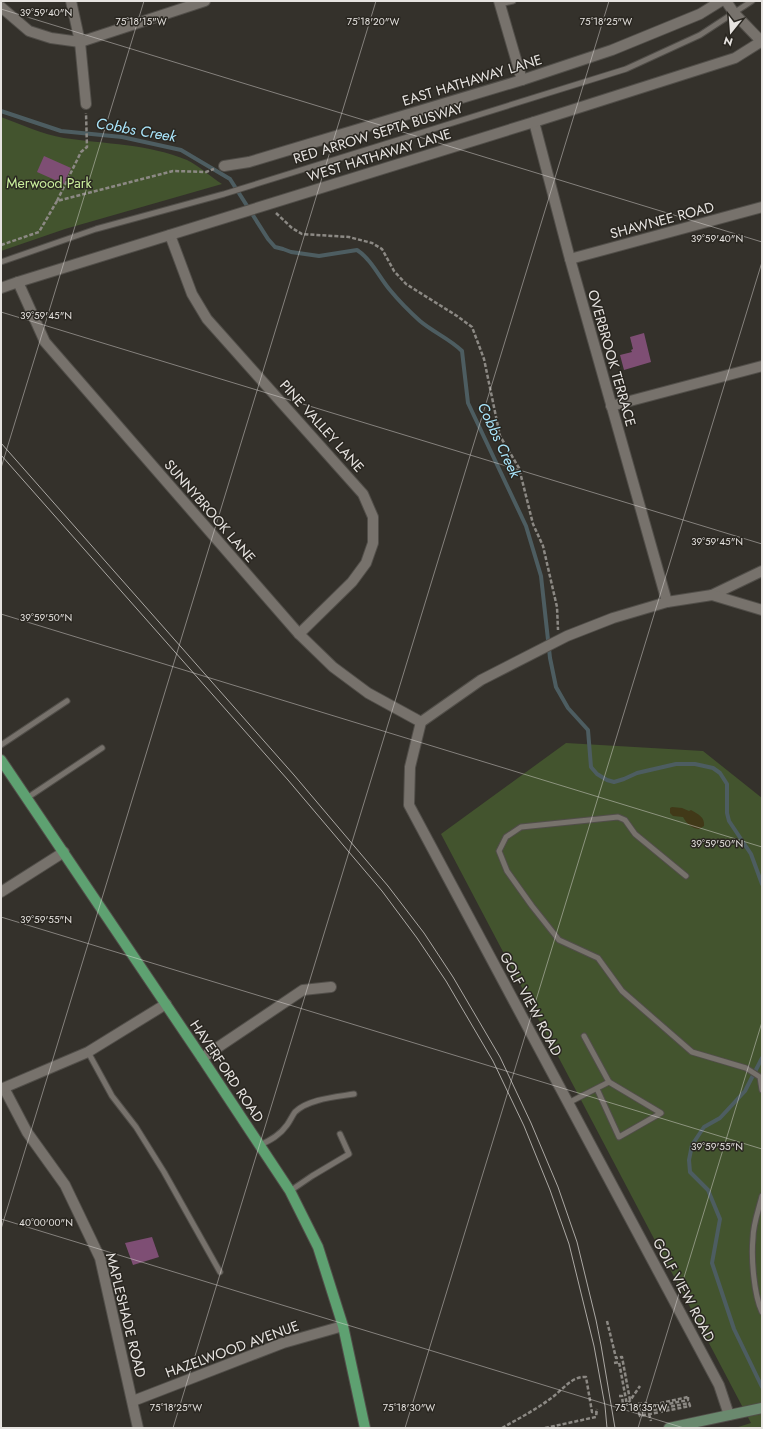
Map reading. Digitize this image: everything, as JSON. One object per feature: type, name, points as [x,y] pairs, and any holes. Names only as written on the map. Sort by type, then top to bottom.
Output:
[{"type":"main road","name":"HAVERFORD ROAD","points":[[1,760],[290,1191],[318,1247],[343,1326],[365,1428]]},
{"type":"street","points":[[71,1],[80,42],[86,104]]},
{"type":"street","points":[[1,7],[29,31],[52,38],[80,42],[205,1]]},
{"type":"street","name":"EAST HATHAWAY LANE","points":[[224,166],[249,162],[522,80],[612,50],[700,14],[721,1]]},
{"type":"street","points":[[726,1],[734,13],[762,42]]},
{"type":"street","points":[[500,2],[522,80]]},
{"type":"street","name":"WEST HATHAWAY LANE","points":[[1,288],[735,58],[762,42]]},
{"type":"street","name":"OVERBROOK TERRACE","points":[[534,122],[570,259],[667,602]]},
{"type":"street","name":"SHAWNEE ROAD","points":[[570,259],[762,207]]},
{"type":"street","name":"PINE VALLEY LANE","points":[[170,235],[192,294],[207,318],[363,494],[373,517],[373,543],[366,564],[352,582],[299,634]]},
{"type":"street","name":"SUNNYBROOK LANE","points":[[18,282],[44,342],[299,634],[334,667],[368,693],[421,722]]},
{"type":"street","points":[[611,406],[762,366]]},
{"type":"street","points":[[421,722],[481,680],[556,642],[613,618],[667,602],[712,595],[762,571]]},
{"type":"street","points":[[712,595],[762,610]]},
{"type":"street","name":"GOLF VIEW ROAD","points":[[421,722],[410,768],[409,805],[718,1385],[729,1415]]},
{"type":"street","points":[[1,892],[64,852]]},
{"type":"street","points":[[202,1058],[303,990],[331,987]]},
{"type":"street","points":[[2,1089],[88,1052],[166,1004]]},
{"type":"street","name":"MAPLESHADE ROAD","points":[[2,1089],[27,1132],[65,1185],[100,1258],[138,1428]]},
{"type":"street","name":"HAZELWOOD AVENUE","points":[[133,1401],[283,1343],[343,1326]]},
{"type":"street","points":[[669,1428],[762,1408]]},
{"type":"lane","points":[[500,2],[513,1]]},
{"type":"lane","name":"RED ARROW SEPTA BUSWAY","points":[[1,262],[96,229],[224,194],[626,69],[700,35],[752,1]]},
{"type":"lane","points":[[1,745],[68,701]]},
{"type":"lane","points":[[27,798],[102,748]]},
{"type":"lane","points":[[686,876],[635,834],[625,820],[618,817],[520,827],[506,837],[499,851],[507,871],[559,940],[598,958],[622,991],[692,1052],[746,1068],[760,1077],[762,1090]]},
{"type":"lane","points":[[584,1036],[609,1082],[661,1113],[619,1137],[597,1089]]},
{"type":"lane","points":[[88,1052],[112,1096],[136,1127],[164,1172],[220,1272]]},
{"type":"lane","points":[[568,1103],[609,1082]]},
{"type":"lane","points":[[260,1145],[274,1139],[287,1126],[295,1112],[305,1106],[324,1098],[354,1094]]},
{"type":"lane","points":[[290,1191],[349,1154],[340,1134]]},
{"type":"lane","points":[[762,1196],[753,1238],[755,1287],[759,1306],[762,1312]]},
{"type":"path","points":[[1,245],[39,232],[57,201],[81,152],[87,147],[86,120]]},
{"type":"path","points":[[57,201],[173,171],[206,172]]},
{"type":"path","points":[[266,204],[292,228],[302,234],[349,237],[372,244],[382,249],[394,271],[406,284],[472,327],[484,359],[500,436],[519,468],[533,524],[543,546],[557,607],[556,642]]},
{"type":"path","points":[[607,1321],[616,1358],[622,1357],[630,1400]]},
{"type":"path","points":[[614,1363],[619,1362],[627,1405]]},
{"type":"path","points":[[502,1428],[551,1399],[564,1386],[580,1376],[586,1377],[592,1412],[597,1411],[596,1417],[545,1428]]},
{"type":"path","points":[[627,1405],[640,1386]]},
{"type":"path","points":[[619,1396],[622,1396],[623,1405],[646,1403],[652,1421]]},
{"type":"path","points":[[688,1397],[688,1400],[648,1410],[688,1397]]},
{"type":"path","points":[[689,1403],[690,1406],[648,1410],[689,1403]]},
{"type":"green space","name":"Merwood Park","points":[[1,117],[32,129],[64,138],[127,145],[172,155],[191,162],[222,184],[65,229],[1,251]]},
{"type":"green space","points":[[566,743],[703,751],[762,798],[762,1428],[735,1428],[751,1423],[441,834]]},
{"type":"sand","points":[[670,808],[682,808],[689,811],[691,810],[702,818],[704,826],[699,829],[691,827],[683,817],[673,816],[670,813]]},
{"type":"building","points":[[44,156],[71,168],[64,184],[37,172]]},
{"type":"building","points":[[644,333],[651,362],[624,370],[620,355],[632,352],[631,350],[633,349],[630,337]]},
{"type":"building","points":[[152,1237],[159,1257],[133,1265],[125,1243]]},
{"type":"waterway","name":"Cobbs Creek","points":[[1,111],[61,131],[122,137],[181,150],[230,179],[268,239],[275,247],[291,252],[319,256],[357,250],[367,259],[390,290],[412,314],[462,351],[468,403],[526,526],[541,576],[550,658],[556,687],[568,708],[588,730],[591,767],[597,774],[614,782],[637,773],[676,764],[695,764],[713,768],[720,773],[727,784],[727,813],[729,821],[751,854],[762,884]]},
{"type":"waterway","name":"Cobbs Creek","points":[[762,1058],[745,1091],[720,1118],[704,1127],[692,1145],[689,1160],[690,1172],[708,1190],[720,1219],[712,1263],[734,1329],[762,1387]]},
{"type":"tram line","points":[[1,443],[294,775],[388,886],[424,933],[453,977],[500,1057],[531,1123],[558,1187],[577,1242],[596,1320],[615,1428]]},
{"type":"tram line","points":[[1,455],[288,780],[382,891],[417,938],[446,981],[493,1061],[524,1126],[550,1190],[569,1244],[594,1346],[605,1406],[607,1428]]}]
